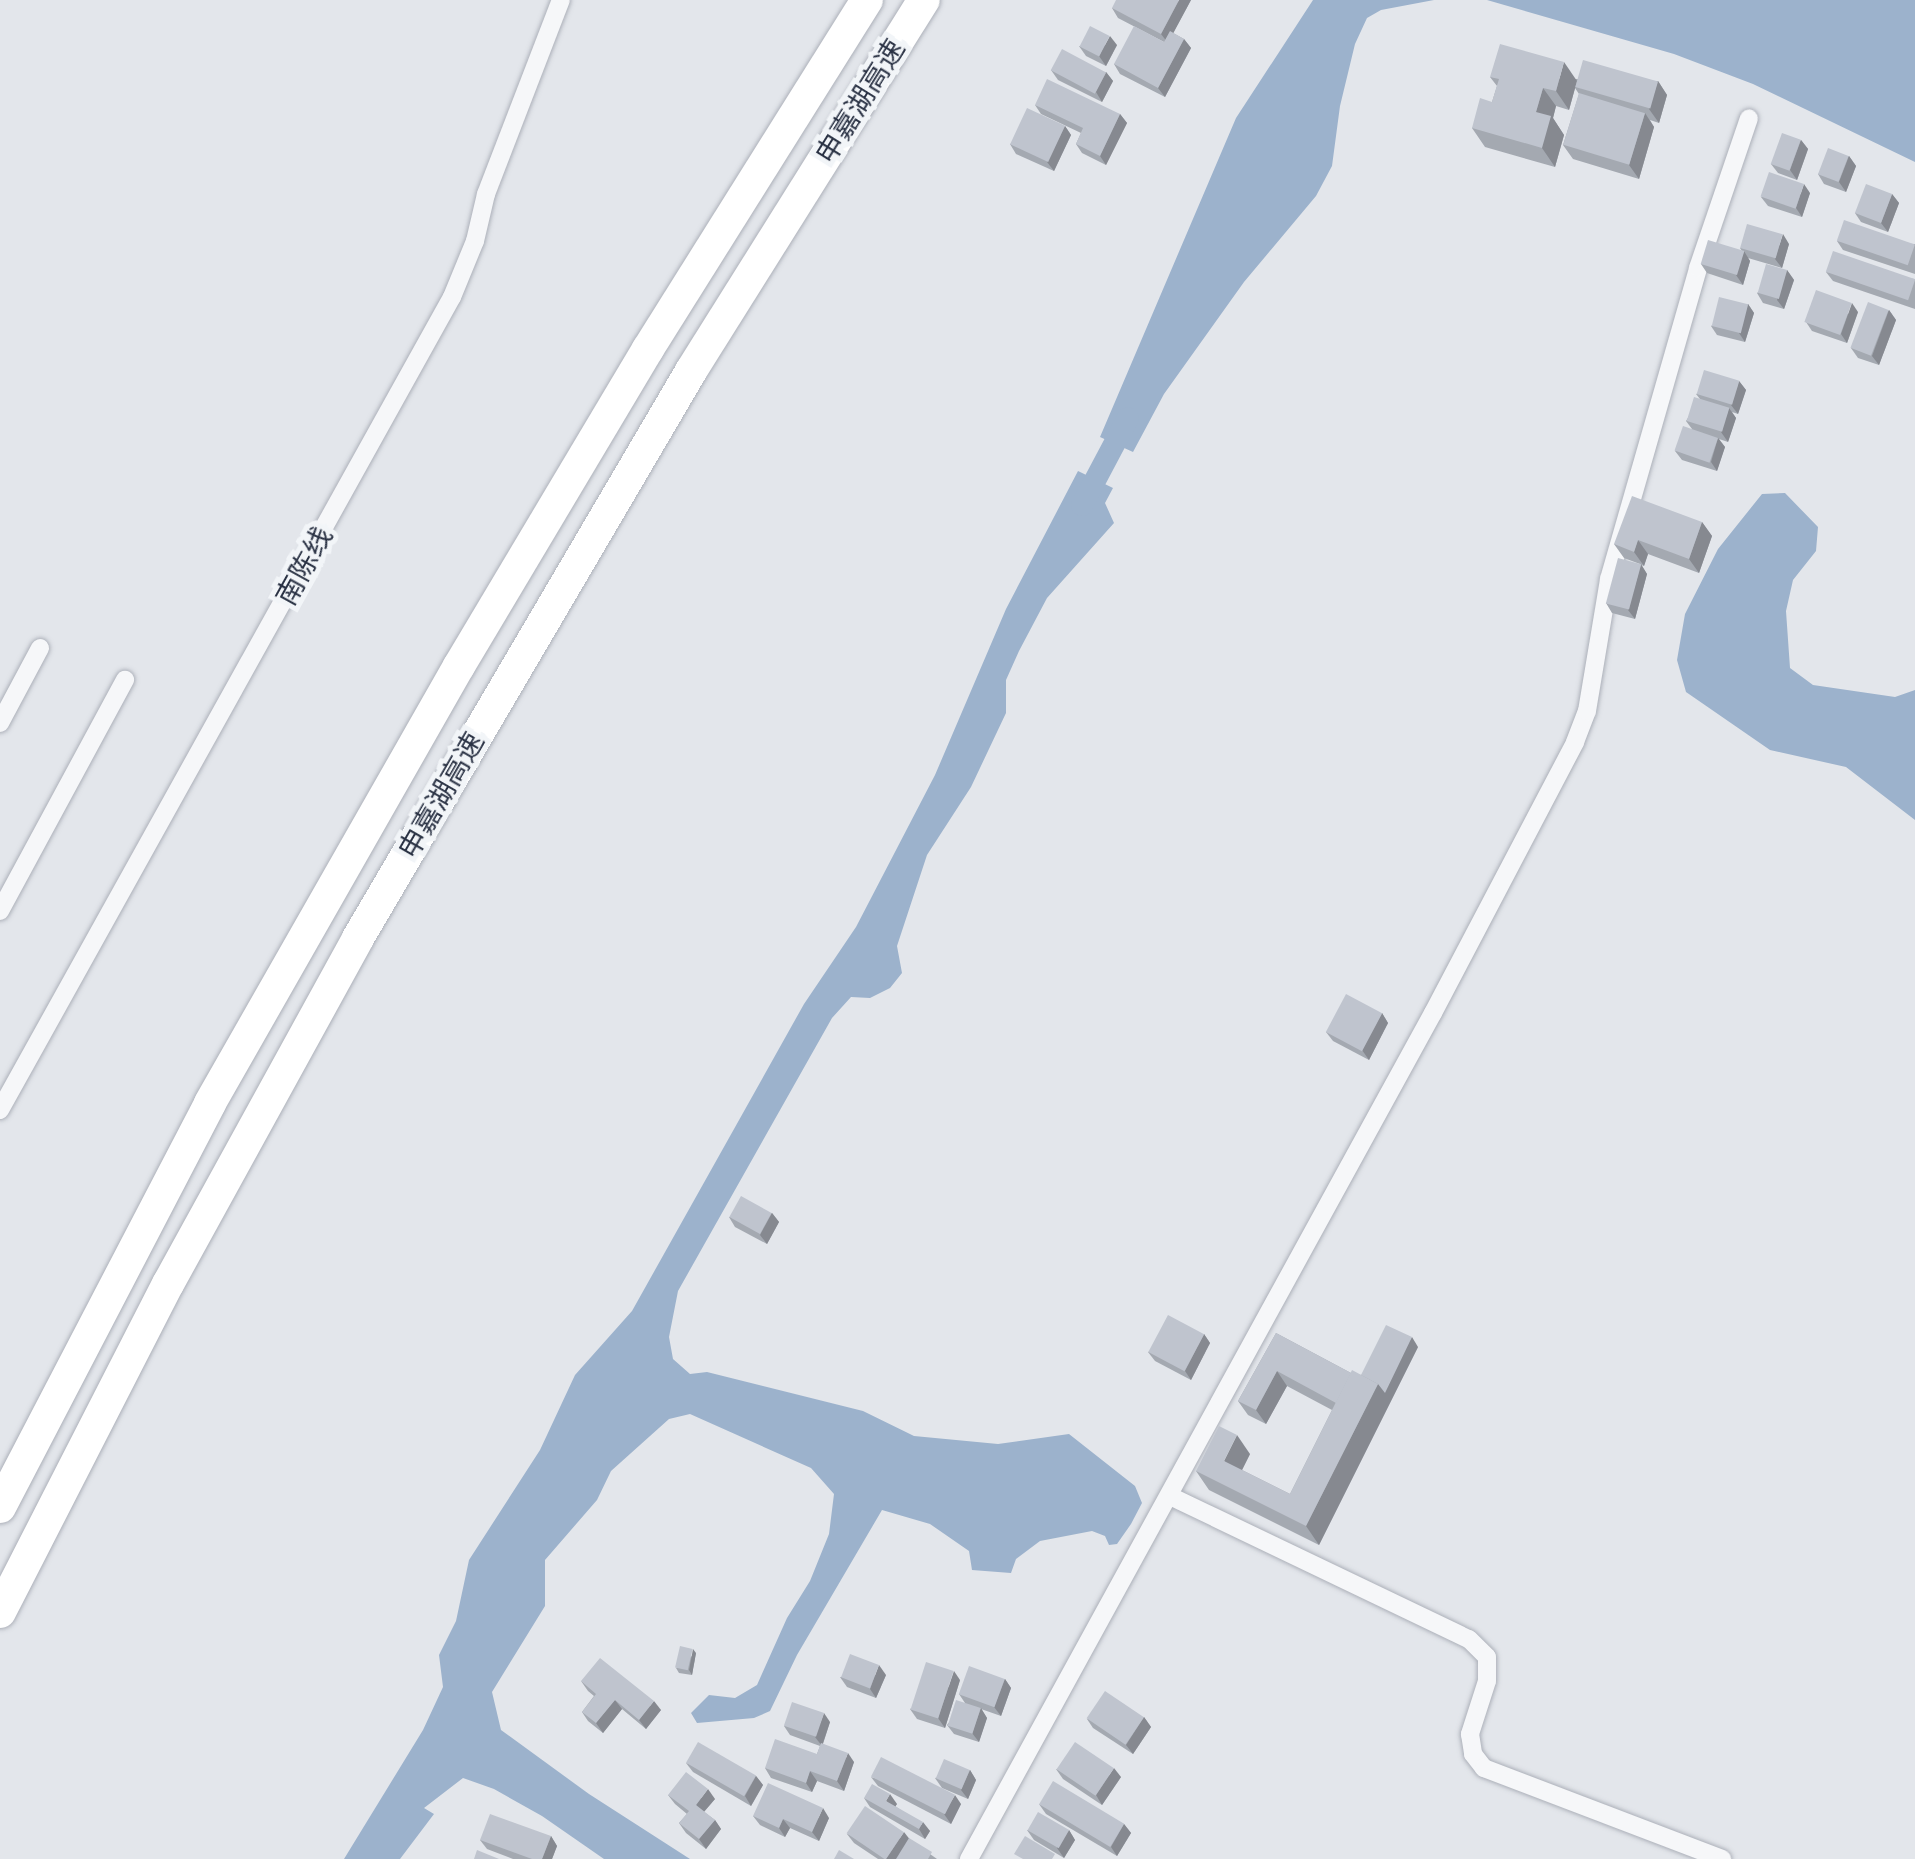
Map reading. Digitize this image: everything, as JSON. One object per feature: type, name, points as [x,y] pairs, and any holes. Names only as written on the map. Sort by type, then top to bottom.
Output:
[{"type":"highway","name":"申嘉湖高速","points":[[0,1506],[210,1103],[459,666],[648,349],[867,0]]},
{"type":"highway","name":"申嘉湖高速","points":[[0,1612],[168,1284],[358,938],[644,449],[924,0]]},
{"type":"street","name":"南陈线","points":[[0,1110],[452,297],[475,242],[486,194],[560,0]]},
{"type":"street","points":[[969,1859],[1170,1496],[1575,742],[1586,711],[1609,580],[1698,268],[1749,118]]},
{"type":"street","points":[[0,722],[40,648]]},
{"type":"street","points":[[0,912],[125,680]]},
{"type":"street","points":[[1170,1496],[1470,1639],[1487,1658],[1487,1681],[1470,1734],[1472,1754],[1484,1768],[1722,1859]]},
{"type":"water","points":[[1313,0],[1434,0],[1381,10],[1367,18],[1355,44],[1340,106],[1332,166],[1316,196],[1244,282],[1164,394],[1133,452],[1100,437],[1236,118]]},
{"type":"water","points":[[1487,0],[1915,0],[1915,162],[1753,84],[1674,54]]},
{"type":"water","points":[[1078,471],[1113,488],[1105,503],[1114,523],[1047,598],[1019,651],[1006,680],[1006,713],[971,787],[927,855],[897,946],[902,973],[890,988],[870,998],[851,997],[832,1018],[678,1291],[669,1337],[673,1359],[690,1374],[707,1372],[863,1411],[914,1436],[998,1444],[1069,1434],[1135,1486],[1142,1503],[1131,1524],[1117,1544],[1109,1545],[1105,1536],[1092,1531],[1040,1541],[1016,1559],[1011,1573],[972,1570],[969,1551],[930,1524],[882,1510],[797,1655],[770,1711],[754,1718],[697,1723],[691,1713],[709,1695],[735,1698],[757,1685],[787,1618],[810,1581],[829,1534],[834,1494],[811,1468],[690,1414],[669,1419],[611,1471],[597,1500],[545,1560],[545,1606],[492,1692],[501,1730],[589,1794],[690,1859],[604,1859],[542,1816],[494,1789],[463,1778],[424,1808],[434,1814],[400,1859],[344,1859],[423,1730],[443,1687],[439,1655],[456,1621],[469,1560],[540,1450],[575,1375],[632,1311],[804,1004],[856,927],[935,775],[1006,609]]},
{"type":"water","points":[[1785,493],[1818,527],[1816,551],[1793,580],[1786,611],[1790,668],[1813,685],[1895,697],[1915,690],[1915,820],[1846,767],[1770,750],[1686,692],[1677,660],[1685,614],[1718,549],[1762,494]]},
{"type":"building","points":[[1116,0],[1179,0],[1161,34],[1112,8]]},
{"type":"building","points":[[1090,26],[1110,36],[1099,56],[1080,46]]},
{"type":"building","points":[[1134,26],[1164,42],[1170,31],[1184,39],[1158,88],[1114,64]]},
{"type":"building","points":[[1500,44],[1564,62],[1556,91],[1543,88],[1536,112],[1551,116],[1542,148],[1472,128],[1480,98],[1492,102],[1499,79],[1490,77]]},
{"type":"building","points":[[1062,49],[1106,72],[1095,94],[1051,70]]},
{"type":"building","points":[[1583,60],[1658,81],[1650,108],[1575,87]]},
{"type":"building","points":[[1047,79],[1120,114],[1100,156],[1076,144],[1083,128],[1035,105]]},
{"type":"building","points":[[1579,93],[1645,113],[1629,165],[1563,145]]},
{"type":"building","points":[[1027,108],[1065,126],[1048,162],[1010,144]]},
{"type":"building","points":[[1782,133],[1801,140],[1790,171],[1771,164]]},
{"type":"building","points":[[1828,148],[1849,156],[1839,182],[1818,174]]},
{"type":"building","points":[[1769,172],[1804,184],[1796,209],[1761,197]]},
{"type":"building","points":[[1866,184],[1892,194],[1881,223],[1855,213]]},
{"type":"building","points":[[1844,220],[1915,244],[1908,265],[1837,241]]},
{"type":"building","points":[[1747,224],[1783,234],[1776,258],[1740,248]]},
{"type":"building","points":[[1708,240],[1744,251],[1737,275],[1701,264]]},
{"type":"building","points":[[1833,251],[1915,279],[1908,300],[1826,272]]},
{"type":"building","points":[[1766,264],[1787,270],[1779,299],[1758,293]]},
{"type":"building","points":[[1816,290],[1852,303],[1840,335],[1804,322]]},
{"type":"building","points":[[1719,297],[1748,304],[1741,333],[1712,326]]},
{"type":"building","points":[[1868,302],[1889,310],[1871,356],[1850,348]]},
{"type":"building","points":[[1704,370],[1739,381],[1732,405],[1697,394]]},
{"type":"building","points":[[1694,397],[1729,408],[1722,432],[1687,421]]},
{"type":"building","points":[[1683,426],[1718,438],[1710,463],[1675,451]]},
{"type":"building","points":[[1632,496],[1702,522],[1689,559],[1638,540],[1634,552],[1614,544]]},
{"type":"building","points":[[1618,558],[1641,564],[1629,610],[1606,603]]},
{"type":"building","points":[[1346,994],[1382,1013],[1362,1051],[1326,1032]]},
{"type":"building","points":[[741,1196],[772,1213],[760,1234],[729,1217]]},
{"type":"building","points":[[1168,1315],[1204,1334],[1184,1371],[1148,1352]]},
{"type":"building","points":[[1386,1325],[1412,1337],[1385,1393],[1361,1375]]},
{"type":"building","points":[[1276,1333],[1351,1373],[1336,1403],[1277,1371],[1256,1410],[1238,1401]]},
{"type":"building","points":[[1352,1370],[1378,1384],[1306,1526],[1196,1471],[1219,1426],[1237,1435],[1224,1461],[1290,1494]]},
{"type":"building","points":[[680,1646],[693,1649],[688,1670],[675,1667]]},
{"type":"building","points":[[850,1654],[879,1665],[870,1688],[841,1677]]},
{"type":"building","points":[[600,1658],[654,1701],[639,1720],[615,1700],[596,1723],[582,1712],[596,1694],[581,1681]]},
{"type":"building","points":[[926,1662],[954,1671],[938,1719],[911,1710]]},
{"type":"building","points":[[969,1666],[1005,1679],[994,1707],[959,1694]]},
{"type":"building","points":[[1105,1691],[1144,1717],[1126,1745],[1087,1718]]},
{"type":"building","points":[[956,1700],[981,1708],[972,1734],[948,1726]]},
{"type":"building","points":[[792,1702],[824,1713],[816,1737],[784,1726]]},
{"type":"building","points":[[775,1739],[817,1754],[821,1743],[848,1753],[837,1781],[810,1771],[806,1783],[765,1768]]},
{"type":"building","points":[[698,1742],[756,1776],[744,1796],[686,1763]]},
{"type":"building","points":[[1075,1742],[1114,1768],[1096,1796],[1057,1769]]},
{"type":"building","points":[[881,1757],[955,1795],[945,1814],[871,1777]]},
{"type":"building","points":[[944,1759],[970,1770],[962,1789],[936,1778]]},
{"type":"building","points":[[686,1772],[708,1789],[696,1805],[715,1820],[699,1839],[679,1823],[689,1811],[668,1795]]},
{"type":"building","points":[[1053,1781],[1124,1824],[1110,1847],[1039,1804]]},
{"type":"building","points":[[768,1783],[823,1808],[812,1832],[783,1819],[779,1828],[753,1816]]},
{"type":"building","points":[[872,1784],[890,1794],[886,1801],[923,1822],[919,1829],[864,1798]]},
{"type":"building","points":[[865,1806],[904,1832],[886,1859],[847,1833]]},
{"type":"building","points":[[1038,1812],[1069,1830],[1059,1848],[1028,1830]]},
{"type":"building","points":[[490,1814],[551,1836],[542,1859],[480,1840]]},
{"type":"building","points":[[1025,1836],[1055,1854],[1052,1859],[1023,1859],[1014,1854]]},
{"type":"building","points":[[909,1838],[932,1852],[928,1859],[896,1859]]},
{"type":"building","points":[[477,1850],[499,1859],[474,1859]]},
{"type":"building","points":[[839,1850],[854,1859],[834,1859]]},
{"type":"waterway","points":[[1082,505],[1128,418]]}]
